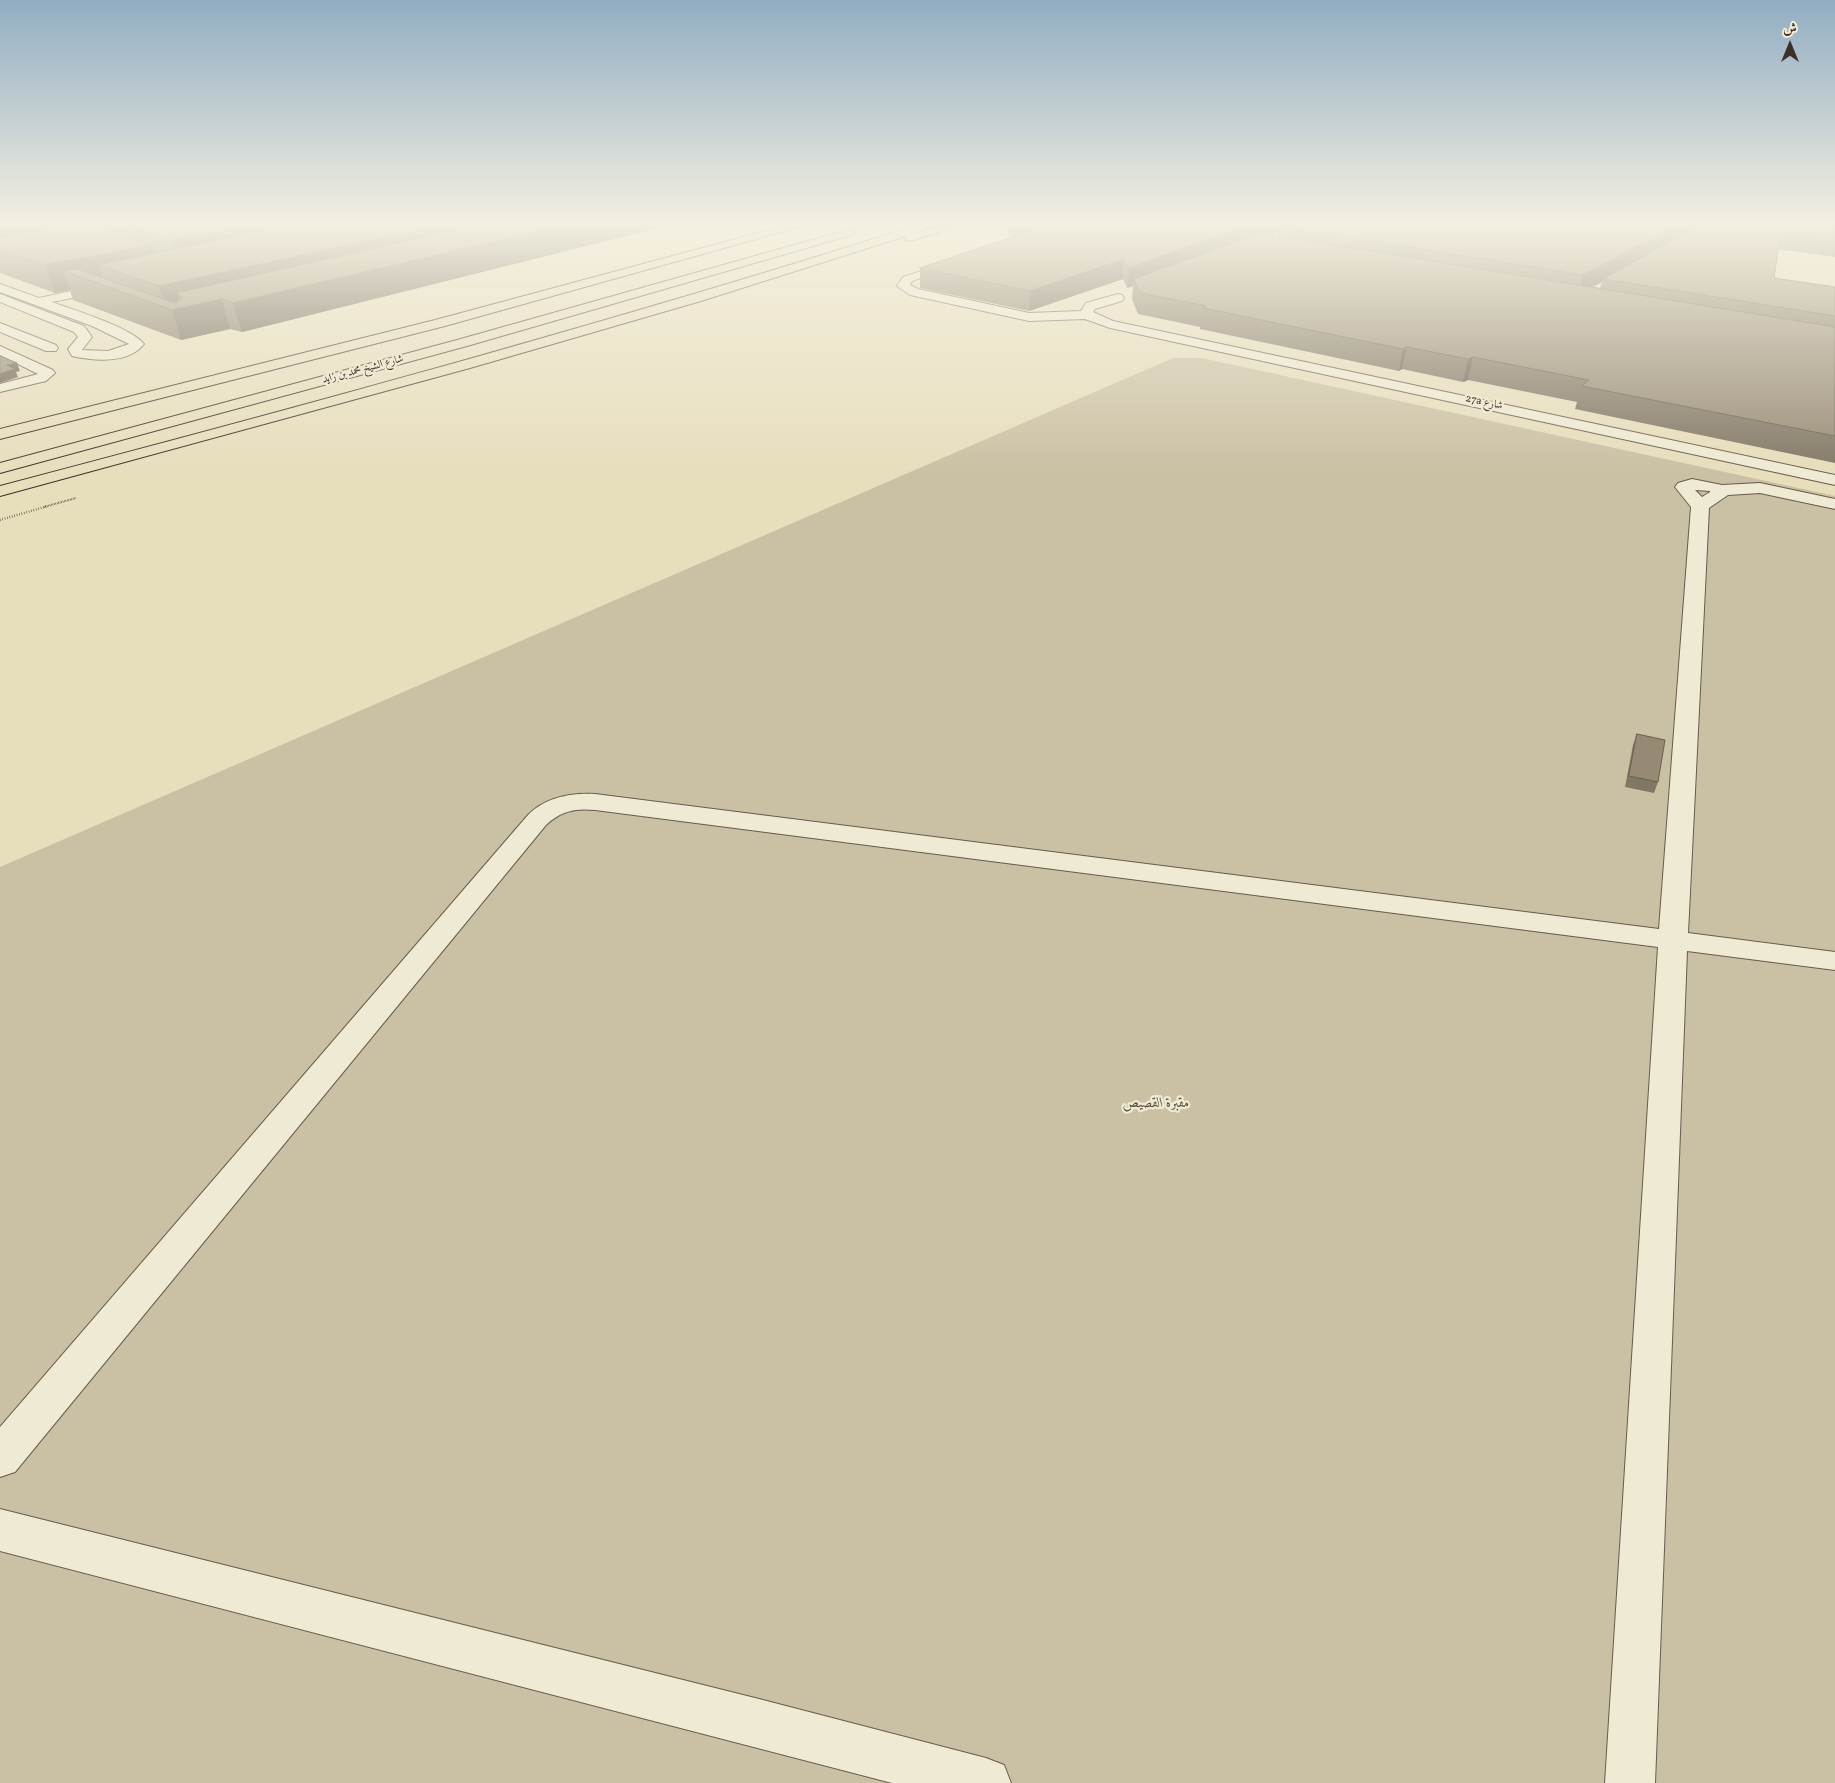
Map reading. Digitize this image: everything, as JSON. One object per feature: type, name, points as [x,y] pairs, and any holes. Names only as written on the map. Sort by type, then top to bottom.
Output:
[{"type":"highway","name":"شارع الشيخ محمد بن زايد","points":[[0,434],[491,309]]},
{"type":"highway","name":"شارع الشيخ محمد بن زايد","points":[[0,468],[462,344],[582,309]]},
{"type":"highway","points":[[0,492],[543,343],[657,309]]},
{"type":"highway","points":[[0,501],[258,422]]},
{"type":"street","points":[[29,309],[79,329],[85,337],[74,351],[82,355],[106,355],[135,347],[137,342],[54,309]]},
{"type":"street","points":[[993,309],[1024,316],[1048,318],[1088,315]]},
{"type":"street","name":"27a شارع","points":[[1087,309],[1086,311],[1088,315],[1104,322],[1835,480]]},
{"type":"street","name":"27a شارع","points":[[1102,309],[1102,314],[1108,319],[1133,327]]},
{"type":"street","points":[[0,327],[51,348]]},
{"type":"street","points":[[78,346],[100,340],[130,339]]},
{"type":"street","points":[[0,350],[48,372],[41,378],[0,388]]},
{"type":"street","points":[[1630,1783],[1673,939],[1710,498],[1760,488],[1835,504]]},
{"type":"street","points":[[0,1458],[530,827],[542,814],[558,805],[570,802],[595,802],[1673,939],[1835,962]]},
{"type":"street","points":[[0,1530],[759,1723],[986,1783]]},
{"type":"green space","name":"مقبرة القصيص","points":[[1173,358],[1202,358],[1835,496],[1835,1783],[0,1783],[0,867]]},
{"type":"building","points":[[1209,309],[1726,309],[1835,327],[1835,436],[1582,386],[1589,380],[1473,357],[1468,359],[1407,347],[1403,349]]},
{"type":"building","points":[[1792,309],[1835,309],[1835,316]]},
{"type":"building","points":[[0,356],[17,363],[7,365],[15,369],[0,374]]},
{"type":"building","points":[[1637,734],[1665,740],[1658,782],[1629,776]]}]
